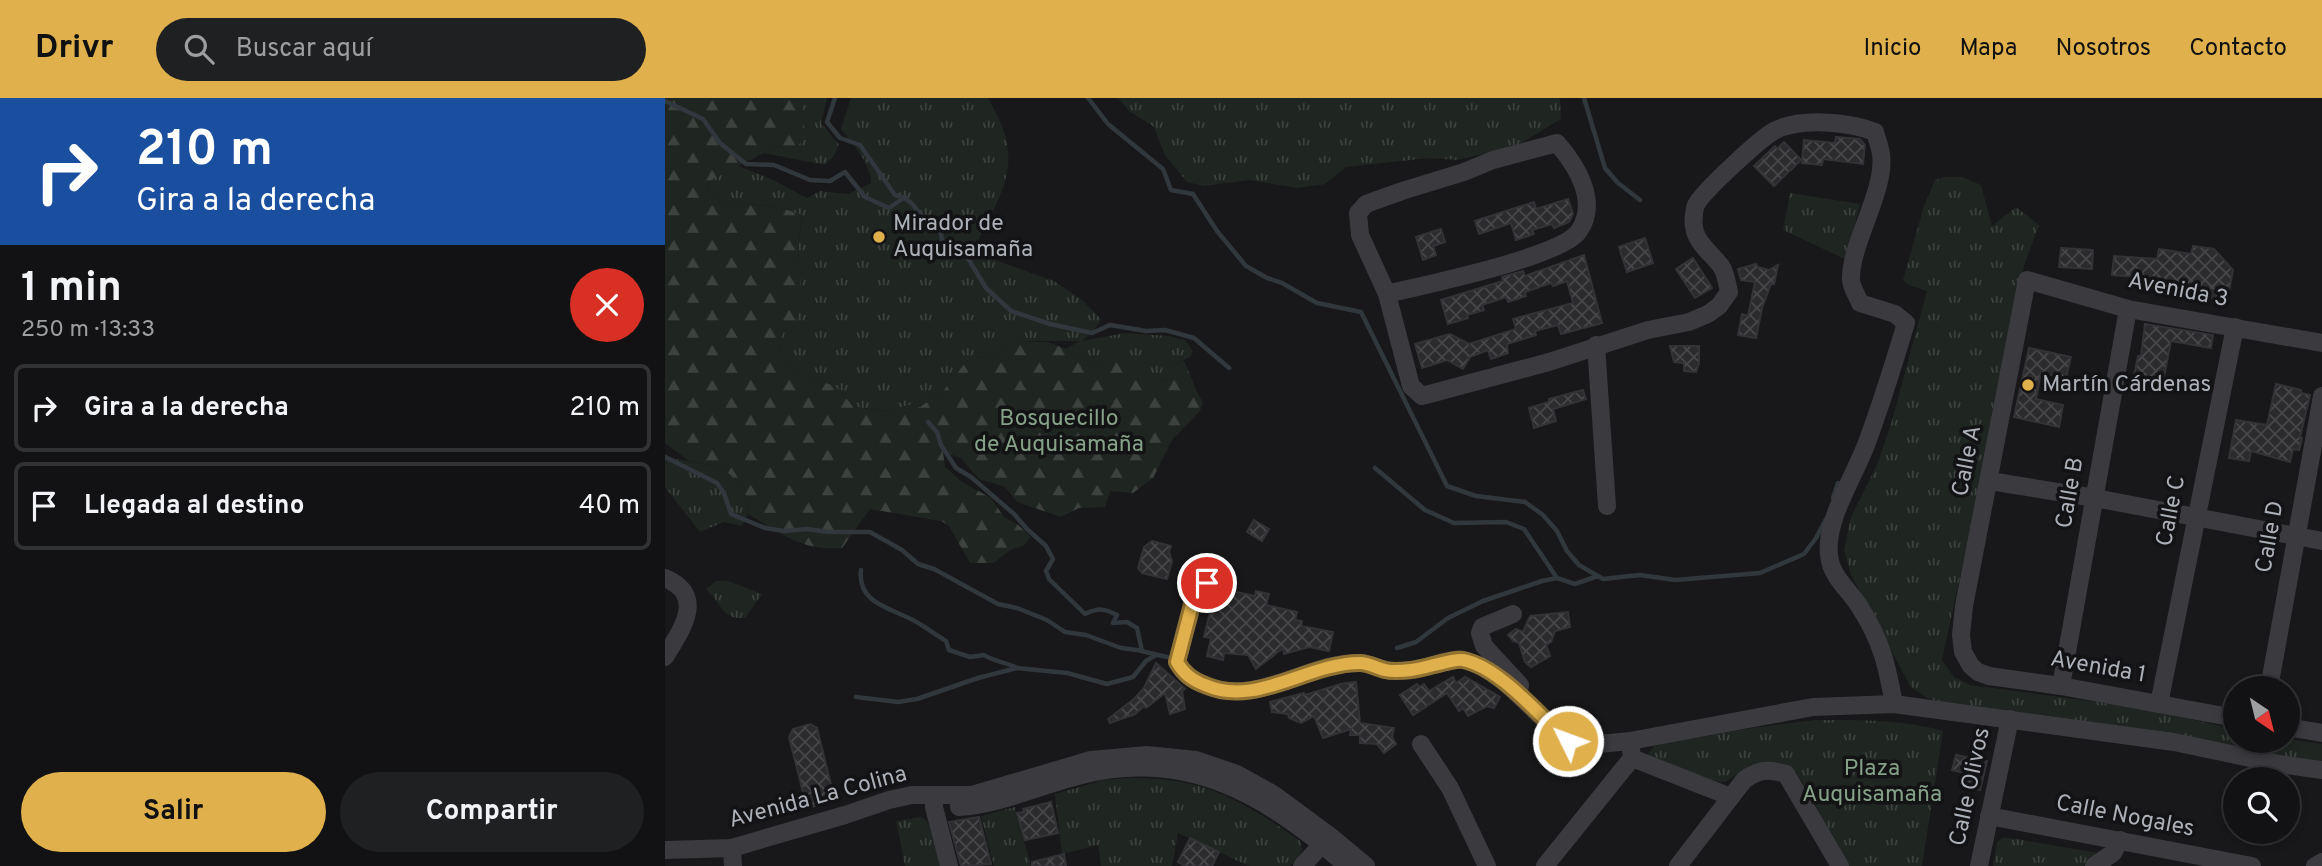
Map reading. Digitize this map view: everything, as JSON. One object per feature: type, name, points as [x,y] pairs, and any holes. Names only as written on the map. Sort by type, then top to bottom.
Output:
[{"type":"street","points":[[1387,294],[1536,255],[1567,241],[1579,232],[1588,206],[1584,187],[1567,154],[1557,144],[1493,160],[1366,204],[1358,214],[1360,235],[1387,294],[1411,386],[1422,396],[1549,362],[1649,330],[1689,322],[1719,306],[1728,292],[1723,269],[1700,242],[1694,228],[1696,205],[1753,147],[1775,130],[1797,125],[1840,123],[1858,125],[1875,132],[1881,155],[1878,180],[1850,280],[1860,303],[1886,312],[1906,323],[1866,445],[1831,526],[1828,555],[1839,583],[1860,606],[1878,640],[1885,658],[1894,704]]},
{"type":"street","name":"Avenida 3","points":[[2027,280],[2128,309],[2322,343]]},
{"type":"street","name":"Calle A","points":[[1963,652],[1964,606],[2027,280]]},
{"type":"street","name":"Calle B","points":[[2061,686],[2128,309]]},
{"type":"street","name":"Calle C","points":[[2158,704],[2235,327]]},
{"type":"street","points":[[1596,345],[1607,506]]},
{"type":"street","name":"Calle D","points":[[2271,676],[2322,396]]},
{"type":"street","points":[[1990,481],[2322,541]]},
{"type":"street","points":[[665,578],[675,582],[687,596],[688,607],[687,621],[665,657]]},
{"type":"street","points":[[1207,583],[1194,597],[1177,662],[1195,681],[1231,693],[1253,691],[1338,666],[1362,662],[1389,671],[1413,670],[1461,659],[1482,668],[1519,694],[1552,728],[1579,746],[1631,750],[1813,707],[1894,704],[2174,743],[2322,771]]},
{"type":"street","points":[[1513,614],[1482,627],[1480,634],[1484,646],[1520,685],[1519,694]]},
{"type":"street","name":"Avenida 1","points":[[1963,652],[1971,666],[1989,676],[2061,686],[2223,716]]},
{"type":"street","name":"Calle Olivos","points":[[1979,866],[2010,719]]},
{"type":"street","points":[[2300,729],[2322,733]]},
{"type":"street","points":[[1421,744],[1450,788],[1487,866]]},
{"type":"street","points":[[1631,750],[1731,797]]},
{"type":"street","points":[[1545,866],[1631,750]]},
{"type":"street","name":"Avenida La Colina","points":[[665,861],[733,858],[889,800],[912,795],[934,801],[1009,791],[1120,756],[1147,755],[1195,766],[1229,770],[1259,793],[1273,794],[1327,840],[1366,866]]},
{"type":"street","points":[[1678,866],[1744,780],[1757,771],[1770,769],[1786,774],[1840,866]]},
{"type":"street","points":[[934,801],[949,866]]},
{"type":"street","name":"Calle Nogales","points":[[1989,816],[2252,866]]},
{"type":"street","points":[[1302,866],[1327,840]]},
{"type":"street","name":"Avenida La Colina","points":[[1327,840],[1347,866]]},
{"type":"street","points":[[2094,866],[2113,853],[2120,840]]},
{"type":"street","name":"Avenida La Colina","points":[[665,850],[733,858]]},
{"type":"street","points":[[2315,866],[2322,862]]},
{"type":"green space","name":"Bosquecillo de Auquisamaña","points":[[665,98],[791,98],[803,104],[805,139],[795,148],[778,146],[711,180],[707,191],[721,200],[772,206],[802,215],[798,250],[801,276],[798,318],[784,331],[779,346],[787,362],[801,375],[835,386],[854,407],[888,411],[909,405],[920,407],[944,390],[970,357],[992,358],[1018,341],[1047,342],[1094,364],[1126,362],[1162,381],[1168,380],[1166,371],[1170,366],[1183,360],[1203,402],[1200,411],[1172,440],[1153,478],[1133,493],[1110,491],[1105,507],[1079,508],[1061,517],[1017,502],[1005,487],[979,479],[961,458],[943,452],[945,467],[962,482],[991,498],[1004,517],[1017,524],[1031,537],[1023,546],[1010,550],[994,563],[970,563],[949,526],[941,521],[870,509],[842,548],[814,547],[782,534],[748,514],[744,485],[720,467],[689,461],[665,443]]},
{"type":"green space","points":[[791,98],[827,98],[821,123],[839,145],[834,156],[825,165],[764,153],[778,146],[795,148],[803,104]]},
{"type":"green space","points":[[851,98],[988,98],[1006,138],[1008,155],[1003,186],[978,241],[992,259],[1054,281],[1082,300],[1101,319],[1092,333],[1082,341],[1125,333],[1169,336],[1185,340],[1193,351],[1190,357],[1170,366],[1168,380],[1161,381],[1121,363],[1094,364],[1066,349],[1079,341],[1018,341],[992,358],[970,357],[944,390],[920,407],[909,405],[888,411],[854,407],[835,386],[801,375],[787,362],[779,346],[801,276],[798,251],[802,216],[772,206],[721,200],[707,191],[711,180],[738,166],[807,198],[820,191],[848,194],[871,183],[865,161],[841,129]]},
{"type":"green space","points":[[1118,98],[1560,98],[1561,119],[1516,146],[1458,160],[1429,158],[1346,167],[1325,184],[1297,188],[1249,180],[1204,186],[1187,182],[1165,155],[1154,127],[1129,111]]},
{"type":"green space","points":[[1962,177],[1981,185],[1992,226],[2016,207],[2039,225],[2024,266],[1942,660],[1954,677],[1970,685],[2135,707],[2223,726],[2223,749],[1927,698],[1910,686],[1851,575],[1844,550],[1851,517],[1877,465],[1891,424],[1927,291],[1903,280],[1924,206],[1935,180]]},
{"type":"green space","points":[[1790,193],[1860,204],[1847,260],[1783,230]]},
{"type":"green space","points":[[665,457],[720,467],[744,485],[748,514],[742,526],[724,522],[700,532],[665,487]]},
{"type":"green space","points":[[716,581],[728,581],[762,594],[745,618],[737,618],[726,613],[706,589]]},
{"type":"green space","name":"Plaza Auquisamaña","points":[[1815,720],[1895,722],[1943,731],[1922,866],[1847,866],[1795,771],[1750,766],[1725,782],[1714,781],[1652,760],[1648,754],[1655,745]]},
{"type":"green space","points":[[2300,741],[2322,744],[2322,765],[2249,753],[2300,753]]},
{"type":"green space","points":[[1129,778],[1178,781],[1220,793],[1300,841],[1300,855],[1290,866],[1249,866],[1178,833],[1172,866],[1101,866],[1098,845],[1062,854],[1055,794],[1104,780]]},
{"type":"green space","points":[[1015,807],[1031,866],[994,866],[981,816]]},
{"type":"green space","points":[[921,817],[928,822],[940,866],[905,866],[896,821]]},
{"type":"green space","points":[[2004,837],[2110,855],[2083,866],[1993,866],[1997,842]]},
{"type":"building","points":[[1836,137],[1860,139],[1865,145],[1863,164],[1823,159],[1822,165],[1802,163],[1804,140],[1835,143]]},
{"type":"building","points":[[1784,142],[1801,160],[1774,186],[1754,166],[1775,146],[1777,149]]},
{"type":"building","points":[[1568,199],[1573,214],[1569,222],[1554,228],[1552,224],[1532,230],[1534,234],[1516,240],[1511,223],[1479,234],[1475,221],[1534,202],[1536,209]]},
{"type":"building","points":[[1441,229],[1445,242],[1433,246],[1436,255],[1423,260],[1416,237]]},
{"type":"building","points":[[1645,238],[1653,263],[1627,272],[1619,247]]},
{"type":"building","points":[[2193,246],[2214,249],[2233,270],[2227,301],[2185,294],[2186,286],[2154,282],[2154,278],[2112,275],[2114,256],[2157,259],[2159,249],[2191,254]]},
{"type":"building","points":[[2061,248],[2093,250],[2092,269],[2059,267]]},
{"type":"building","points":[[1584,255],[1602,323],[1561,334],[1558,325],[1535,331],[1536,335],[1507,344],[1508,353],[1491,359],[1488,350],[1470,357],[1463,369],[1447,360],[1422,368],[1415,344],[1450,334],[1469,344],[1516,329],[1513,319],[1573,303],[1567,281],[1553,286],[1551,283],[1525,292],[1526,296],[1508,302],[1506,297],[1482,305],[1484,310],[1448,324],[1441,300],[1503,281],[1502,277],[1523,271],[1525,276]]},
{"type":"building","points":[[1693,258],[1712,288],[1695,298],[1676,269]]},
{"type":"building","points":[[1756,264],[1769,270],[1778,265],[1774,284],[1771,284],[1762,308],[1756,338],[1738,335],[1742,314],[1748,316],[1755,282],[1741,280],[1738,269]]},
{"type":"building","points":[[2145,324],[2213,335],[2211,348],[2171,341],[2163,382],[2134,376],[2138,356],[2141,356]]},
{"type":"building","points":[[1670,346],[1699,346],[1696,372],[1684,371],[1684,363],[1674,362]]},
{"type":"building","points":[[2029,348],[2071,357],[2066,378],[2041,373],[2036,399],[2063,405],[2059,427],[2014,417]]},
{"type":"building","points":[[2276,384],[2310,395],[2299,450],[2293,449],[2290,462],[2251,451],[2249,461],[2229,458],[2236,420],[2267,425]]},
{"type":"building","points":[[1583,390],[1586,399],[1553,409],[1556,421],[1534,428],[1529,408],[1549,402],[1549,399]]},
{"type":"building","points":[[1254,520],[1269,529],[1262,541],[1247,532]]},
{"type":"building","points":[[1152,541],[1171,546],[1169,552],[1172,561],[1167,579],[1142,573],[1138,568],[1144,547]]},
{"type":"building","points":[[1227,590],[1255,596],[1256,591],[1269,594],[1266,605],[1297,612],[1295,620],[1302,621],[1301,626],[1333,632],[1329,651],[1309,647],[1284,654],[1283,648],[1256,669],[1248,655],[1224,653],[1223,660],[1207,656],[1211,638],[1204,637],[1210,612],[1214,613],[1221,592]]},
{"type":"building","points":[[1568,612],[1570,627],[1555,631],[1551,642],[1546,645],[1550,656],[1531,667],[1525,662],[1519,643],[1508,635],[1516,629],[1523,632],[1530,616]]},
{"type":"building","points":[[1156,663],[1185,689],[1182,691],[1185,709],[1170,714],[1165,693],[1135,714],[1110,723],[1108,719],[1144,688]]},
{"type":"building","points":[[1453,677],[1456,683],[1465,677],[1500,697],[1494,708],[1487,706],[1468,716],[1463,708],[1459,711],[1447,693],[1413,715],[1400,695],[1417,684],[1419,687],[1424,684],[1429,691]]},
{"type":"building","points":[[1356,682],[1360,723],[1394,728],[1392,737],[1396,744],[1384,753],[1377,744],[1360,743],[1360,735],[1350,735],[1351,729],[1323,738],[1314,716],[1301,723],[1289,718],[1288,714],[1272,712],[1270,702]]},
{"type":"building","points":[[810,724],[817,728],[835,801],[807,808],[789,737],[793,729]]},
{"type":"building","points":[[1956,755],[1987,761],[1980,790],[1966,787],[1969,774],[1952,770]]},
{"type":"building","points":[[1051,802],[1058,833],[1025,840],[1017,813]]},
{"type":"building","points":[[979,817],[991,864],[961,866],[949,822]]},
{"type":"building","points":[[1190,838],[1219,852],[1212,866],[1185,866],[1178,862]]},
{"type":"building","points":[[1064,854],[1066,866],[1032,866],[1032,862]]},
{"type":"waterway","points":[[835,98],[827,122],[840,138],[860,145],[895,195],[907,200],[915,208],[927,229],[940,231],[943,243],[961,247],[986,288],[1011,311],[1050,324],[1092,333],[1110,325],[1146,331],[1165,330],[1194,338],[1229,368]]},
{"type":"waterway","points":[[1088,98],[1108,124],[1163,169],[1171,190],[1193,194],[1217,231],[1246,266],[1317,303],[1361,312],[1447,486],[1476,496],[1525,502],[1543,515],[1557,531],[1567,551],[1579,565],[1603,579],[1640,575],[1675,580],[1760,573],[1804,554],[1826,519]]},
{"type":"waterway","points":[[1584,98],[1605,168],[1618,183],[1640,200]]},
{"type":"waterway","points":[[665,101],[703,119],[720,143],[746,164],[774,165],[810,180],[830,181],[845,172],[865,197],[889,208],[905,197]]},
{"type":"waterway","points":[[928,422],[937,432],[941,445],[956,468],[971,477],[1014,514],[1046,546],[1053,559],[1046,571],[1049,579],[1085,614],[1105,610],[1117,615],[1113,623],[1127,622],[1137,628],[1142,651]]},
{"type":"waterway","points":[[665,457],[717,483],[724,493],[731,514],[765,528],[784,531],[807,529],[870,532],[902,550],[918,564],[934,569],[998,604],[1047,620],[1065,632],[1086,635],[1121,648],[1167,657]]},
{"type":"waterway","points":[[1375,468],[1425,510],[1454,523],[1506,522],[1524,529],[1557,578]]},
{"type":"waterway","points":[[1833,498],[1838,483]]},
{"type":"waterway","points":[[861,570],[861,581],[870,597],[946,641],[949,650],[970,657],[984,655],[1017,668]]},
{"type":"waterway","points":[[1397,648],[1416,642],[1448,618],[1483,601],[1542,581],[1557,578],[1575,584],[1598,576]]},
{"type":"waterway","points":[[856,697],[898,702],[917,699],[1017,668],[1067,673],[1107,684],[1133,677],[1146,661],[1156,655]]},
{"type":"place","name":"Mirador de Auquisamaña","points":[[879,237]]},
{"type":"place","name":"Martín Cárdenas","points":[[2028,385]]},
{"type":"route","points":[[1207,583],[1194,597],[1177,662],[1195,681],[1213,689],[1231,693],[1253,691],[1338,666],[1362,662],[1389,671],[1413,670],[1461,659],[1482,668],[1519,694],[1568,741]]}]
